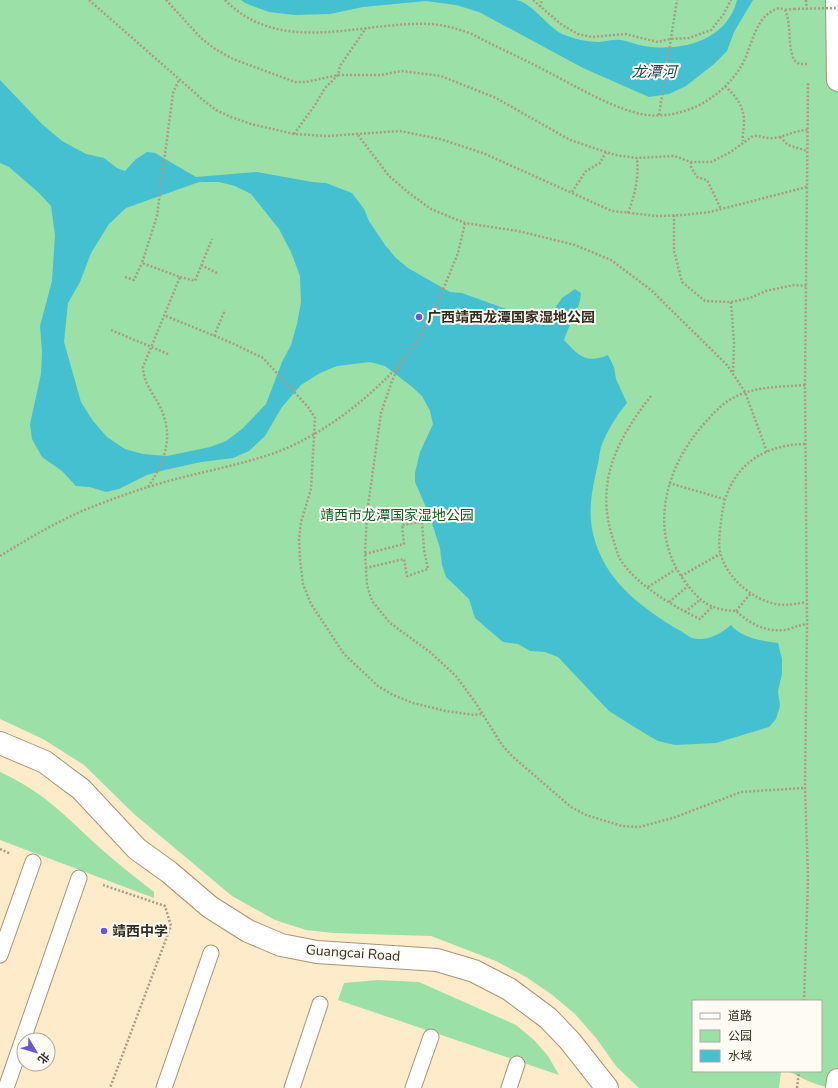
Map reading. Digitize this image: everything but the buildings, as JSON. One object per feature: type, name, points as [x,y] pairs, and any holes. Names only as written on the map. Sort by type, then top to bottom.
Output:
[{"type":"street","points":[[837,0],[838,80]]},
{"type":"street","name":"Guangcai Road","points":[[0,743],[45,762],[62,774],[81,789],[137,850],[169,872],[210,907],[248,931],[281,946],[317,952],[437,960],[474,971],[508,989],[548,1018],[570,1041],[607,1088]]},
{"type":"street","points":[[837,1088],[838,1080]]},
{"type":"lane","points":[[0,955],[32,862]]},
{"type":"lane","points":[[6,1088],[79,878]]},
{"type":"lane","points":[[164,1088],[210,953]]},
{"type":"lane","points":[[292,1088],[320,1004]]},
{"type":"lane","points":[[413,1088],[431,1037]]},
{"type":"lane","points":[[509,1088],[517,1064]]},
{"type":"path","points":[[90,0],[179,80],[216,110],[251,124],[309,136],[358,135],[400,131],[440,140],[484,153],[612,211],[628,213],[674,216],[722,209],[807,187]]},
{"type":"path","points":[[166,0],[201,38],[233,59],[295,82],[306,82],[338,75],[381,75],[408,70],[448,78],[517,108],[570,140],[606,152],[637,158],[674,156],[691,162],[711,162],[729,153],[753,136],[766,139],[780,137],[790,132],[808,130]]},
{"type":"path","points":[[224,0],[248,19],[275,29],[310,33],[413,24],[432,24],[454,27],[472,34],[600,98],[628,110],[647,115],[676,114],[694,108],[714,97],[725,86],[743,63],[753,36],[766,16],[774,10],[780,8],[785,10],[838,8]]},
{"type":"path","points":[[533,0],[562,25],[578,34],[592,37],[625,34],[658,42],[670,39],[689,38],[711,30],[731,0]]},
{"type":"path","points":[[540,7],[542,0]]},
{"type":"path","points":[[659,115],[677,0]]},
{"type":"path","points":[[806,0],[807,14]]},
{"type":"path","points":[[785,10],[790,46],[794,60],[800,64],[808,64]]},
{"type":"path","points":[[294,134],[316,105],[325,88],[338,75],[340,66],[355,47],[366,28]]},
{"type":"path","points":[[808,57],[808,71]]},
{"type":"path","points":[[804,1000],[808,878],[805,788],[807,624],[805,385],[808,78]]},
{"type":"path","points":[[125,277],[134,280],[142,263],[157,216],[173,93],[179,80]]},
{"type":"path","points":[[725,86],[735,96],[742,107],[744,141]]},
{"type":"path","points":[[358,135],[389,176],[409,194],[431,208],[465,223],[518,231],[575,245],[611,260],[651,290],[716,353],[733,374],[745,392],[767,452]]},
{"type":"path","points":[[780,137],[788,145],[807,151]]},
{"type":"path","points":[[572,192],[586,171],[600,162],[606,152]]},
{"type":"path","points":[[628,213],[638,176],[637,158]]},
{"type":"path","points":[[691,162],[691,167],[697,177],[707,180],[710,184],[722,209]]},
{"type":"path","points":[[674,216],[674,251],[682,282],[705,302],[731,302],[750,298],[766,291],[794,285],[806,286]]},
{"type":"path","points":[[0,556],[77,513],[148,487],[278,451],[320,429],[343,414],[374,390],[400,364],[413,347],[436,307],[458,253],[465,223]]},
{"type":"path","points":[[142,263],[195,282],[212,239]]},
{"type":"path","points":[[201,265],[219,274]]},
{"type":"path","points":[[148,487],[161,464],[168,437],[165,420],[143,374],[143,367],[166,316],[180,277]]},
{"type":"path","points":[[731,302],[734,343],[733,374]]},
{"type":"path","points":[[214,336],[225,310]]},
{"type":"path","points":[[166,316],[255,353],[268,362],[299,397],[315,418],[312,488],[301,522],[299,539],[303,584],[311,604],[344,654],[378,686],[393,695],[413,703],[446,711],[474,715],[482,714]]},
{"type":"path","points":[[111,330],[168,354]]},
{"type":"path","points":[[400,364],[381,412],[369,491],[365,554],[366,585],[372,601],[390,623],[444,664],[468,693],[502,745],[512,756],[571,808],[603,822],[639,828],[658,823],[741,792],[805,788]]},
{"type":"path","points":[[805,385],[771,387],[745,392],[719,407],[696,434],[677,462],[669,483],[664,520],[669,550],[676,569],[700,600],[721,610],[736,611],[751,624],[760,627],[783,630],[807,624]]},
{"type":"path","points":[[651,396],[635,417],[620,444],[607,487],[605,507],[620,559],[648,587],[668,602],[685,612],[700,619],[712,607]]},
{"type":"path","points":[[805,444],[781,446],[751,460],[741,470],[732,481],[724,499],[718,543],[720,554],[734,577],[751,593],[764,601],[776,604],[786,605],[806,602]]},
{"type":"path","points":[[669,483],[724,499]]},
{"type":"path","points":[[365,554],[404,544],[402,525],[422,522],[424,550],[428,569],[407,576],[404,559],[366,568]]},
{"type":"path","points":[[681,576],[720,554]]},
{"type":"path","points":[[648,587],[676,569]]},
{"type":"path","points":[[668,602],[688,586]]},
{"type":"path","points":[[736,611],[751,593]]},
{"type":"path","points":[[685,612],[700,600]]},
{"type":"path","points":[[0,850],[32,862]]},
{"type":"path","points":[[79,878],[165,906],[171,926],[110,1088]]},
{"type":"path","points":[[796,1088],[799,1072]]},
{"type":"green space","name":"靖西市龙潭国家湿地公园","points":[[0,0],[838,0],[838,1088],[818,1085],[790,1072],[822,1072],[822,1000],[692,1000],[692,1072],[781,1072],[779,1088],[639,1088],[616,1066],[596,1038],[575,1014],[551,994],[526,977],[496,961],[431,936],[333,933],[306,930],[275,920],[232,896],[134,814],[84,765],[43,739],[0,719]]},
{"type":"green space","points":[[0,772],[42,796],[53,805],[106,853],[154,892],[154,898],[0,840]]},
{"type":"green space","points":[[378,980],[419,982],[516,1025],[534,1040],[548,1056],[559,1075],[338,1000],[344,983]]},
{"type":"water","name":"龙潭河","points":[[241,0],[516,0],[521,1],[533,9],[557,31],[571,37],[595,42],[621,40],[641,45],[673,47],[701,41],[713,34],[732,14],[737,0],[753,0],[734,32],[727,51],[714,64],[686,86],[669,94],[649,97],[583,68],[479,12],[456,5],[426,1],[363,7],[330,14],[295,15],[269,12]]},
{"type":"water","points":[[0,80],[42,124],[62,141],[86,154],[104,158],[117,168],[125,171],[136,159],[147,152],[155,153],[196,177],[257,172],[312,182],[326,183],[352,193],[364,209],[369,221],[385,245],[396,258],[408,268],[450,292],[462,293],[503,308],[531,314],[544,314],[555,308],[562,298],[575,289],[581,293],[579,305],[564,340],[583,357],[594,359],[608,355],[614,367],[616,379],[627,403],[612,424],[601,447],[591,501],[591,521],[600,554],[614,577],[632,597],[654,614],[692,638],[708,638],[718,634],[731,625],[746,636],[778,643],[782,659],[782,674],[778,691],[780,706],[776,719],[769,727],[716,743],[675,745],[658,741],[609,711],[558,657],[545,652],[530,651],[518,644],[503,642],[475,618],[469,599],[446,577],[442,565],[440,548],[429,514],[415,482],[415,473],[420,452],[433,424],[430,411],[422,396],[385,366],[370,362],[337,366],[320,373],[301,385],[282,407],[265,436],[249,451],[233,458],[201,462],[165,470],[147,475],[119,489],[106,492],[90,487],[76,486],[62,471],[42,457],[32,439],[30,424],[41,374],[42,352],[40,326],[52,281],[55,235],[51,206],[39,193],[9,167],[0,163]],"holes":[[[199,182],[219,182],[235,186],[251,194],[279,229],[291,252],[300,276],[301,302],[291,345],[282,362],[266,404],[242,429],[226,441],[210,447],[167,456],[143,454],[125,449],[107,437],[93,421],[81,402],[64,342],[68,303],[80,282],[91,253],[109,224],[126,208]]]},
{"type":"place","name":"广西靖西龙潭国家湿地公园","points":[[419,317]]},
{"type":"place","name":"靖西中学","points":[[104,931]]}]
